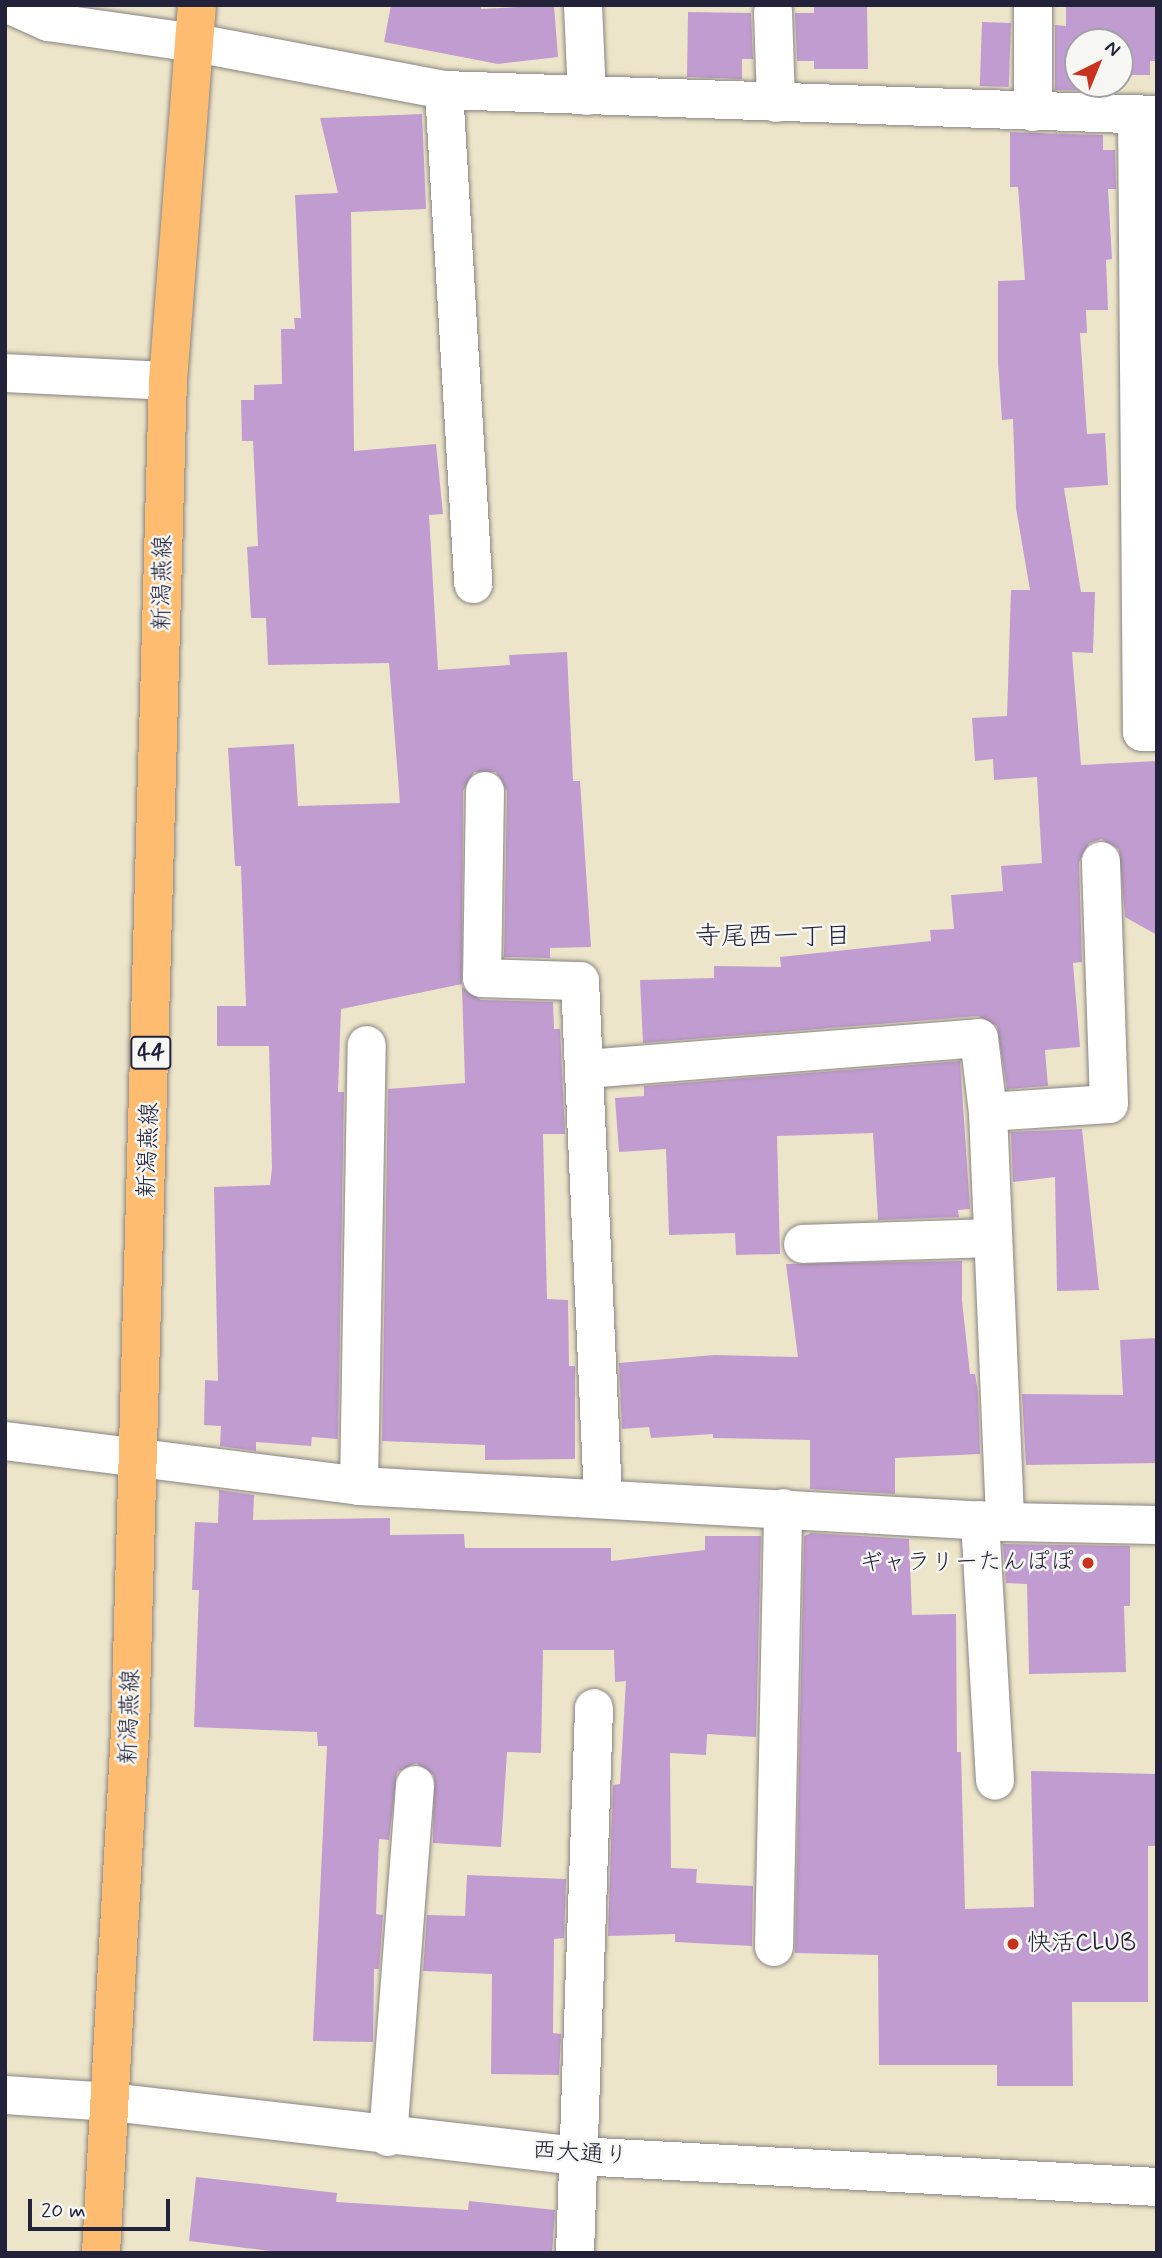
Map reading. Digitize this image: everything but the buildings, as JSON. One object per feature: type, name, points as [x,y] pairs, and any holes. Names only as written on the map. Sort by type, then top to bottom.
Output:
[{"type":"main road","name":"新潟燕線","points":[[101,2253],[111,2102],[140,1458],[168,381],[197,5]]},
{"type":"street","points":[[10,5],[48,22],[196,43],[444,90],[1147,115],[1142,732],[1157,732]]},
{"type":"street","points":[[583,5],[587,96]]},
{"type":"street","points":[[1033,5],[1033,112]]},
{"type":"street","points":[[773,11],[776,103]]},
{"type":"street","points":[[444,90],[473,584]]},
{"type":"street","points":[[5,373],[168,381]]},
{"type":"street","points":[[485,791],[482,978],[580,981],[603,1498]]},
{"type":"street","points":[[988,1112],[1109,1104],[1101,861]]},
{"type":"street","points":[[586,1069],[979,1038],[988,1112],[991,1238],[995,1781]]},
{"type":"street","points":[[359,1486],[367,1045]]},
{"type":"street","points":[[803,1244],[991,1238]]},
{"type":"street","points":[[5,1441],[359,1486],[993,1521],[1157,1525]]},
{"type":"street","points":[[774,1947],[783,1508]]},
{"type":"street","points":[[575,2253],[594,1708]]},
{"type":"street","points":[[388,2137],[415,1785]]},
{"type":"street","name":"西大通り","points":[[5,2095],[111,2102],[388,2137],[578,2156],[1157,2188]]},
{"type":"place","name":"ギャラリーたんぽぽ","points":[[1088,1563]]},
{"type":"place","name":"快活CLUB","points":[[1013,1944]]},
{"type":"district","name":"寺尾西一丁目","points":[[773,938]]}]
